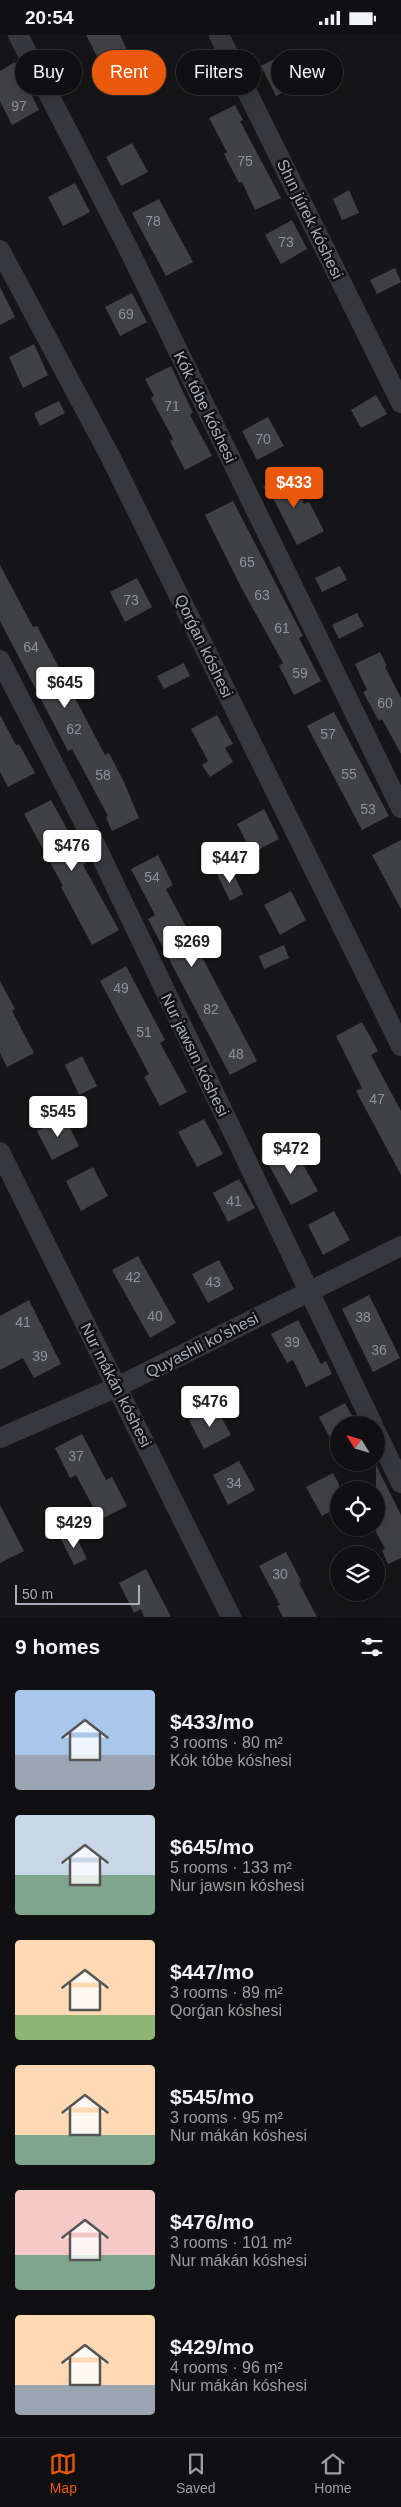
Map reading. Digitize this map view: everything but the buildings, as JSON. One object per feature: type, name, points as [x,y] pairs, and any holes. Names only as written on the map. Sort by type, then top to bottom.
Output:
[{"type":"street","name":"Kók tóbe kóshesi","points":[[18,35],[127,246],[401,808]]},
{"type":"street","name":"Shın júrek kóshesi","points":[[219,35],[401,403]]},
{"type":"street","name":"Qorǵan kóshesi","points":[[0,250],[110,456],[401,1046]]},
{"type":"street","name":"Nur jawsın kóshesi","points":[[0,660],[96,846],[369,1416]]},
{"type":"street","name":"Nur mákán kóshesi","points":[[0,1152],[232,1617]]},
{"type":"street","name":"Quyashli ko'shesi","points":[[0,1438],[116,1387],[401,1246]]},
{"type":"street","points":[[385,1450],[401,1483]]}]
